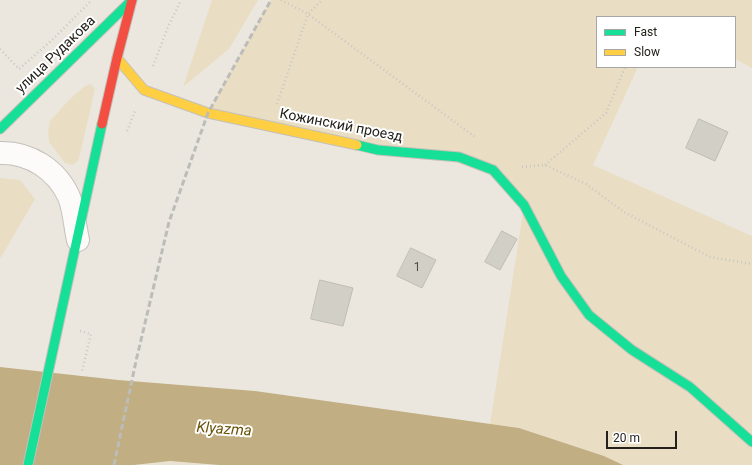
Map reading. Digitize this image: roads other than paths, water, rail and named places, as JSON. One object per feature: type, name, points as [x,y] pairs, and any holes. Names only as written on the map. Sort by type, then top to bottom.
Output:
[{"type":"street","points":[[28,465],[117,58],[132,0]]},
{"type":"street","name":"улица Рудакова","points":[[0,129],[132,0]]},
{"type":"street","name":"Кожинский проезд","points":[[117,58],[144,90],[208,113],[378,150],[459,157],[493,170],[524,205],[561,276],[589,314],[632,350],[690,387],[752,442]]},
{"type":"street","points":[[0,153],[10,153],[35,160],[55,175],[69,198],[78,240]]},
{"type":"water","name":"Klyazma","points":[[0,367],[118,380],[255,391],[519,428],[604,456],[623,465],[219,465],[170,461],[134,465],[0,465]]},
{"type":"railway","points":[[114,465],[136,361],[169,222],[208,113],[271,0]]}]
